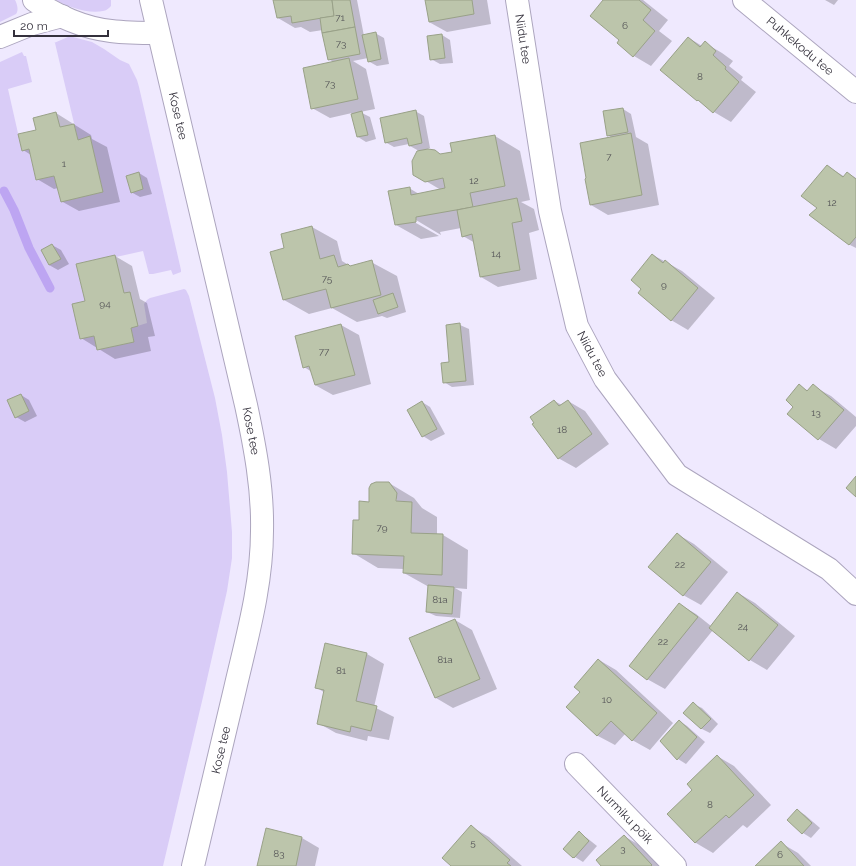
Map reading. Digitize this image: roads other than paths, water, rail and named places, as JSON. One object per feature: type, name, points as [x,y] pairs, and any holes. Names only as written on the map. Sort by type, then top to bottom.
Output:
[{"type":"street","points":[[34,0],[42,6],[62,16],[94,28],[130,33],[158,33]]},
{"type":"street","name":"Kose tee","points":[[150,0],[246,405],[255,447],[261,497],[262,532],[258,583],[251,624],[193,866]]},
{"type":"street","name":"Niidu tee","points":[[517,0],[550,211],[577,326],[605,379],[677,475],[829,569],[856,594]]},
{"type":"street","name":"Puhkekodu tee","points":[[744,0],[856,92]]},
{"type":"street","points":[[0,37],[32,24],[62,16]]},
{"type":"street","name":"Nurmiku põik","points":[[576,764],[675,866]]},
{"type":"waterway","points":[[4,191],[14,210],[29,248],[50,288]]}]
